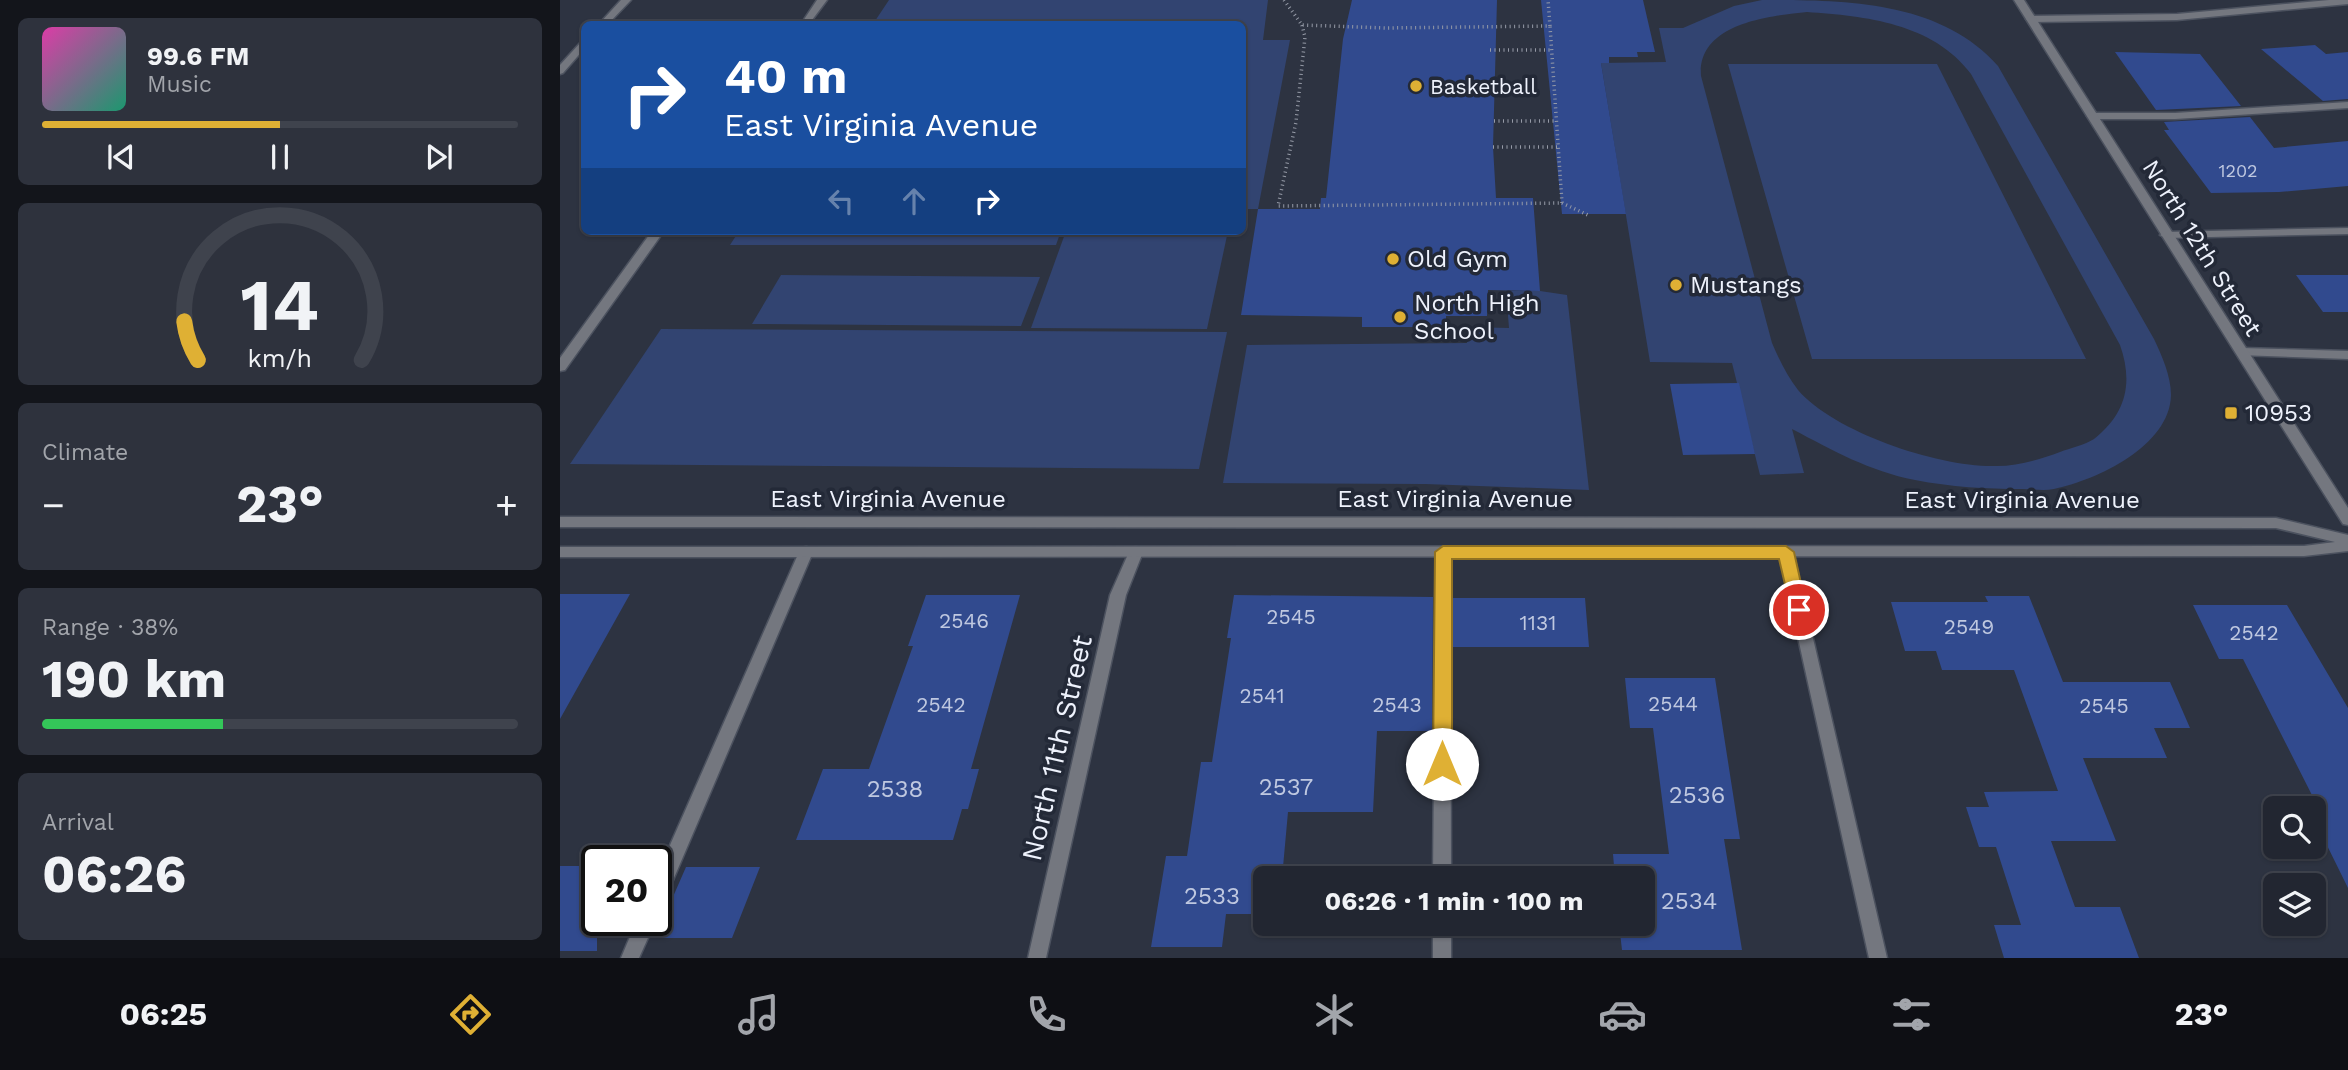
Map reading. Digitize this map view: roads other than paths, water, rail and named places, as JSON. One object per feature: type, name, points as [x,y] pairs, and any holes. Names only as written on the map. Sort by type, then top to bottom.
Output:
[{"type":"street","points":[[606,21],[626,0]]},
{"type":"street","points":[[807,21],[822,0]]},
{"type":"street","name":"North 12th Street","points":[[2019,0],[2348,520]]},
{"type":"street","points":[[2031,19],[2177,18],[2348,1]]},
{"type":"street","points":[[560,71],[581,47]]},
{"type":"street","points":[[2092,116],[2175,116],[2348,105]]},
{"type":"street","points":[[2166,235],[2348,231]]},
{"type":"street","points":[[560,367],[655,235]]},
{"type":"street","points":[[2242,352],[2348,355]]},
{"type":"street","name":"East Virginia Avenue","points":[[560,522],[2276,523],[2348,540]]},
{"type":"street","points":[[560,552],[2304,551],[2348,546]]},
{"type":"street","points":[[672,862],[806,552]]},
{"type":"street","name":"North 11th Street","points":[[1037,958],[1118,595],[1136,552]]},
{"type":"street","points":[[1442,866],[1443,552]]},
{"type":"street","points":[[1786,552],[1878,958]]},
{"type":"street","points":[[630,958],[640,936]]},
{"type":"street","points":[[1442,936],[1442,958]]},
{"type":"place","name":"Basketball","points":[[1416,86]]},
{"type":"place","name":"Old Gym","points":[[1393,259]]},
{"type":"place","name":"Mustangs","points":[[1676,285]]},
{"type":"place","name":"North High School","points":[[1400,317]]},
{"type":"place","name":"10953","points":[[2231,413]]}]
